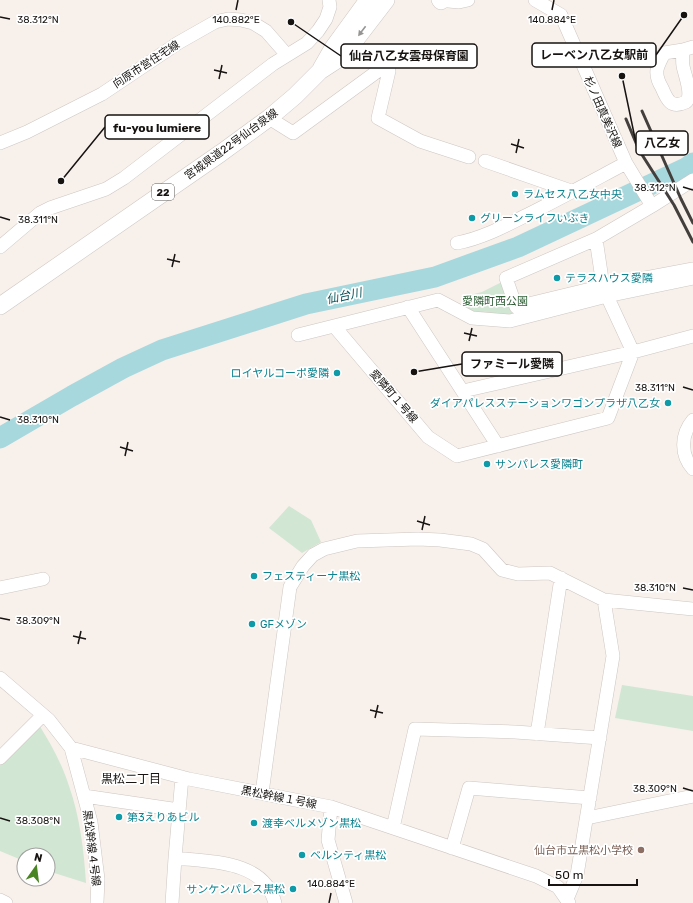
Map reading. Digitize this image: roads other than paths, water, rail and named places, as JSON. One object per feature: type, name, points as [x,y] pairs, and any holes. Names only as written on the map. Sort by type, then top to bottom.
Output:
[{"type":"main road","name":"宮城県道22号仙台泉線","points":[[320,71],[333,48],[368,0]]},
{"type":"main road","name":"宮城県道22号仙台泉線","points":[[0,306],[269,118],[295,96],[320,71],[343,56],[386,0]]},
{"type":"street","points":[[0,247],[40,213],[50,208],[106,189],[124,178],[287,54],[307,43],[326,19],[330,7],[329,0]]},
{"type":"street","points":[[440,0],[459,2],[468,0]]},
{"type":"street","name":"杉ノ田真美沢線","points":[[535,0],[561,15],[628,166],[650,203]]},
{"type":"street","name":"向原市営住宅線","points":[[0,143],[26,132],[102,94],[178,43],[214,22],[228,19],[253,23],[266,31],[287,54]]},
{"type":"street","points":[[688,49],[682,65],[693,92],[689,101],[679,105],[673,104],[668,101],[658,80],[657,71],[664,53],[688,49]]},
{"type":"street","points":[[269,118],[292,133],[386,65],[389,71],[378,118],[420,141],[469,157]]},
{"type":"street","points":[[485,161],[574,192]]},
{"type":"street","points":[[457,243],[468,241],[496,231],[628,166]]},
{"type":"street","points":[[693,180],[650,203],[596,239],[506,278],[516,307],[605,291],[693,278]]},
{"type":"street","points":[[596,239],[605,291],[633,352]]},
{"type":"street","points":[[298,335],[438,300],[472,318],[510,321],[605,291],[693,269]]},
{"type":"street","points":[[408,308],[498,446]]},
{"type":"street","name":"愛隣町１号線","points":[[334,326],[428,437],[457,456],[608,418],[633,352]]},
{"type":"street","points":[[463,391],[633,352],[693,336]]},
{"type":"street","points":[[693,420],[684,436],[683,444],[684,454],[693,469]]},
{"type":"street","points":[[262,793],[290,587],[303,566],[313,555],[324,549],[357,541],[418,539],[456,541],[471,544],[483,549],[502,570],[518,574],[550,572],[604,600],[693,609]]},
{"type":"street","points":[[537,734],[561,578]]},
{"type":"street","points":[[0,588],[43,579]]},
{"type":"street","points":[[568,901],[576,875],[587,818],[613,656],[604,600]]},
{"type":"street","points":[[0,678],[49,720],[71,748]]},
{"type":"street","points":[[0,758],[42,715]]},
{"type":"street","points":[[393,828],[415,729],[600,738]]},
{"type":"street","name":"黒松幹線１号線","points":[[71,748],[182,777],[331,807],[536,876],[558,887],[568,901]]},
{"type":"street","name":"黒松幹線４号線","points":[[71,748],[91,822],[98,879],[97,903]]},
{"type":"street","points":[[172,903],[182,777]]},
{"type":"street","points":[[452,848],[469,788],[590,798]]},
{"type":"street","points":[[84,796],[179,810]]},
{"type":"street","points":[[587,818],[693,796]]},
{"type":"street","points":[[331,807],[328,840],[346,903]]},
{"type":"street","points":[[175,858],[228,864],[253,873],[263,880],[275,903]]},
{"type":"street","points":[[0,900],[6,903]]},
{"type":"waterway","name":"仙台川","points":[[0,438],[123,368],[162,350],[306,304],[435,277],[518,247],[686,168],[693,163]]},
{"type":"railway","points":[[642,111],[693,223]]},
{"type":"railway","points":[[626,119],[639,150],[674,205],[693,242]]},
{"type":"place","name":"レーベン八乙女駅前","points":[[684,15]]},
{"type":"place","name":"仙台八乙女雲母保育園","points":[[291,22]]},
{"type":"place","name":"八乙女","points":[[622,76]]},
{"type":"place","name":"fu-you lumiere","points":[[61,181]]},
{"type":"place","name":"ラムセス八乙女中央","points":[[515,194]]},
{"type":"place","name":"グリーンライフいぶき","points":[[472,218]]},
{"type":"place","name":"テラスハウス愛隣","points":[[557,278]]},
{"type":"place","name":"ファミール愛隣","points":[[414,372]]},
{"type":"place","name":"ロイヤルコーポ愛隣","points":[[337,373]]},
{"type":"place","name":"ダイアパレスステーションワゴンプラザ八乙女","points":[[668,403]]},
{"type":"place","name":"サンパレス愛隣町","points":[[487,464]]},
{"type":"place","name":"フェスティーナ黒松","points":[[254,576]]},
{"type":"place","name":"GFメゾン","points":[[252,624]]},
{"type":"place","name":"第3えりあビル","points":[[119,817]]},
{"type":"place","name":"渡幸ベルメゾン黒松","points":[[254,823]]},
{"type":"place","name":"仙台市立黒松小学校","points":[[641,850]]},
{"type":"place","name":"ベルシティ黒松","points":[[302,855]]},
{"type":"place","name":"サンケンパレス黒松","points":[[293,889]]},
{"type":"district","name":"黒松二丁目","points":[[131,779]]},
{"type":"park label","name":"愛隣町西公園","points":[[495,301]]}]
